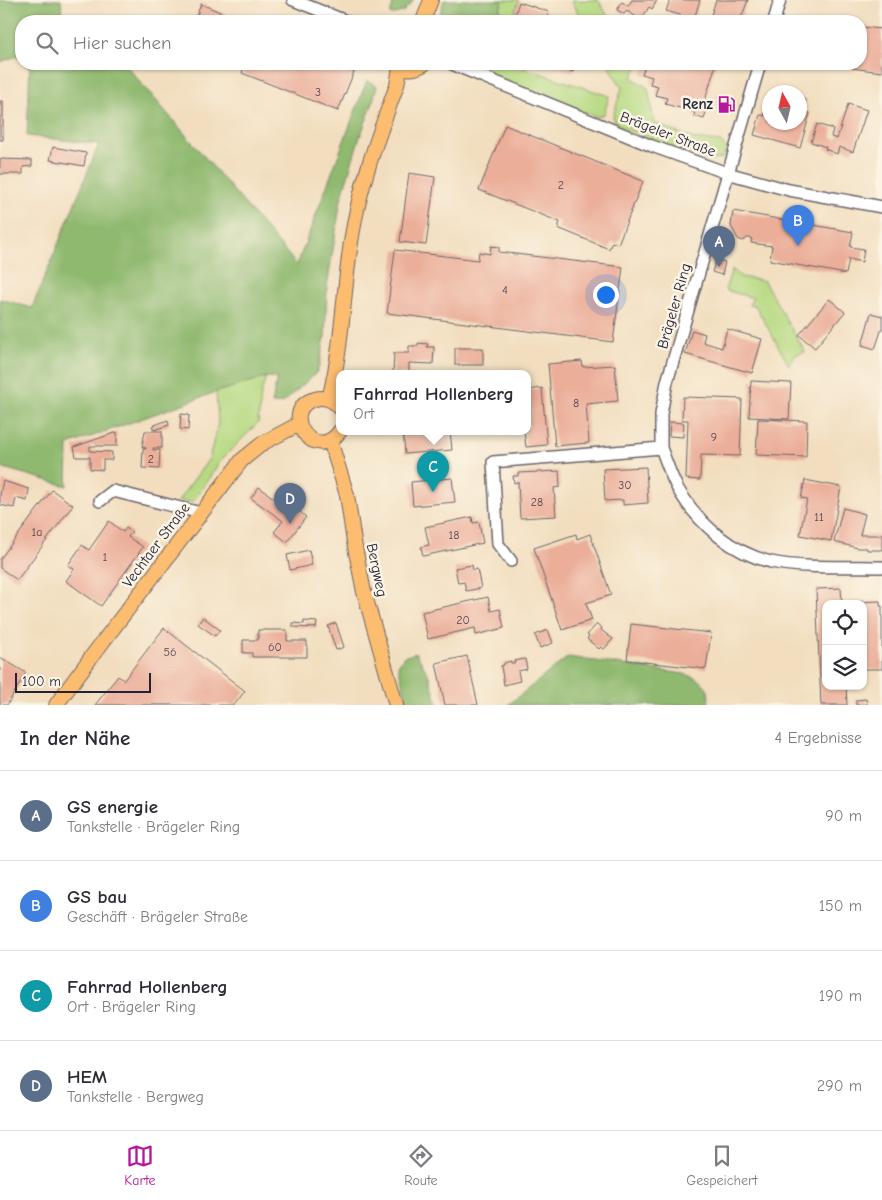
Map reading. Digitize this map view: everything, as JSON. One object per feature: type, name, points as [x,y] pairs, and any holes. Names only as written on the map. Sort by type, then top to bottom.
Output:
[{"type":"main road","points":[[425,15],[431,0]]},
{"type":"main road","points":[[335,436],[317,442],[310,440],[301,430],[299,424],[300,411],[309,401],[322,398],[334,403],[333,382],[353,233],[361,195],[396,85],[398,70]]},
{"type":"main road","name":"Vechtaer Straße","points":[[56,705],[242,460],[263,443],[299,424]]},
{"type":"main road","name":"Bergweg","points":[[335,436],[364,592],[396,705]]},
{"type":"street","points":[[293,0],[331,15]]},
{"type":"street","points":[[776,15],[780,0]]},
{"type":"street","name":"Brägeler Straße","points":[[467,70],[652,146],[727,173],[789,190],[882,207]]},
{"type":"street","name":"Brägeler Ring","points":[[758,70],[668,382],[661,414],[661,448],[680,493],[703,524],[734,548],[770,562],[800,565],[882,567]]},
{"type":"street","points":[[512,561],[498,544],[492,462],[661,448]]},
{"type":"street","points":[[100,501],[112,491],[200,513]]},
{"type":"green space","points":[[0,0],[61,0],[62,15],[15,15],[15,57],[0,62]]},
{"type":"green space","points":[[394,0],[414,0],[403,12],[390,15]]},
{"type":"green space","points":[[444,0],[503,0],[498,15],[440,15]]},
{"type":"green space","points":[[503,0],[519,0],[514,15],[498,15]]},
{"type":"green space","points":[[571,0],[598,0],[607,15],[580,15]]},
{"type":"green space","points":[[30,70],[130,70],[297,265],[367,80],[377,86],[341,199],[327,287],[325,338],[316,373],[283,403],[272,404],[277,378],[266,377],[216,392],[68,445],[67,486],[0,467],[0,299],[32,308],[99,144],[27,136]]},
{"type":"green space","points":[[530,70],[609,96],[604,114],[596,117],[480,71]]},
{"type":"green space","points":[[612,70],[635,70],[632,78],[648,88],[654,123],[694,139],[721,142],[727,149],[723,158],[709,161],[615,125],[613,116],[622,88]]},
{"type":"green space","points":[[732,269],[741,277],[764,281],[805,352],[795,355],[789,365],[755,305],[749,305],[753,298],[725,290]]},
{"type":"green space","points":[[266,377],[261,394],[258,423],[221,460],[193,502],[178,501],[209,459],[218,423],[216,392]]},
{"type":"green space","points":[[416,653],[429,676],[438,705],[408,705],[398,666],[403,657]]},
{"type":"green space","points":[[568,657],[690,676],[700,681],[707,688],[708,705],[508,705]]},
{"type":"building","points":[[632,0],[657,0],[652,9],[649,7],[644,15],[633,15],[627,11],[624,14],[617,10],[622,2],[628,6]]},
{"type":"building","points":[[670,0],[700,0],[695,15],[680,15],[666,11]]},
{"type":"building","points":[[716,0],[748,0],[742,15],[711,15]]},
{"type":"building","points":[[519,2],[549,12],[548,15],[515,15]]},
{"type":"building","points":[[201,4],[228,15],[197,15]]},
{"type":"building","points":[[867,28],[882,29],[882,72],[866,70]]},
{"type":"building","points":[[243,70],[348,70],[354,72],[338,111],[242,73]]},
{"type":"building","points":[[644,70],[714,70],[703,107],[707,108],[704,119],[694,116],[695,112],[665,104],[667,98],[655,95],[658,86],[650,84],[652,77],[642,74]]},
{"type":"building","points":[[0,101],[3,101],[3,140],[0,140]]},
{"type":"building","points":[[848,104],[867,110],[853,152],[839,147],[837,154],[825,149],[826,147],[811,142],[817,124],[833,129],[831,137],[837,139]]},
{"type":"building","points":[[807,112],[810,113],[807,124]]},
{"type":"building","points":[[760,115],[762,115],[762,130],[805,130],[800,148],[754,135]]},
{"type":"building","points":[[505,125],[643,181],[618,244],[612,242],[609,249],[558,228],[560,222],[479,190]]},
{"type":"building","points":[[53,147],[86,153],[84,166],[50,160]]},
{"type":"building","points":[[0,159],[32,160],[32,166],[23,167],[23,174],[0,174]]},
{"type":"building","points":[[409,173],[435,177],[426,245],[400,242]]},
{"type":"building","points":[[733,211],[853,232],[850,247],[864,249],[862,262],[849,259],[846,274],[770,260],[772,246],[751,243],[752,238],[747,238],[743,241],[738,239],[731,226]]},
{"type":"building","points":[[491,246],[499,247],[499,252],[623,267],[613,342],[387,313],[395,250],[478,260],[479,252],[490,254]]},
{"type":"building","points":[[716,259],[725,262],[722,275],[712,272]]},
{"type":"building","points":[[829,299],[845,312],[815,348],[799,335]]},
{"type":"building","points":[[871,313],[882,316],[882,328],[875,349],[862,345]]},
{"type":"building","points":[[727,329],[762,339],[752,373],[685,354],[692,330],[705,334],[703,342],[722,348]]},
{"type":"building","points":[[418,343],[428,344],[427,347],[434,347],[433,364],[409,363],[409,370],[393,370],[394,353],[409,353],[409,346],[418,346]]},
{"type":"building","points":[[455,348],[483,348],[483,365],[455,365]]},
{"type":"building","points":[[582,361],[583,367],[615,365],[618,401],[586,404],[589,443],[555,446],[548,364]]},
{"type":"building","points":[[751,381],[791,383],[789,419],[749,417]]},
{"type":"building","points":[[542,388],[547,445],[526,447],[524,435],[531,435],[531,389]]},
{"type":"building","points":[[683,397],[742,399],[740,456],[701,455],[700,480],[686,479],[688,420],[682,420]]},
{"type":"building","points":[[181,414],[189,415],[188,430],[180,429]]},
{"type":"building","points":[[758,419],[807,421],[806,457],[756,455]]},
{"type":"building","points":[[168,420],[169,425],[154,430],[152,426]]},
{"type":"building","points":[[670,422],[684,423],[683,437],[669,436]]},
{"type":"building","points":[[145,431],[162,431],[162,448],[153,448],[153,450],[160,450],[159,469],[142,468],[143,449],[146,449],[142,447]]},
{"type":"building","points":[[117,432],[117,446],[90,446],[90,451],[112,452],[112,460],[103,460],[103,470],[90,469],[90,457],[76,457],[74,447]]},
{"type":"building","points":[[403,435],[450,435],[452,450],[405,454]]},
{"type":"building","points":[[646,467],[648,503],[623,505],[623,500],[605,501],[603,469]]},
{"type":"building","points":[[559,471],[560,487],[554,488],[556,516],[520,518],[518,482],[514,483],[513,476],[518,476],[518,473]]},
{"type":"building","points":[[452,478],[455,502],[413,506],[411,482]]},
{"type":"building","points":[[805,480],[841,487],[831,541],[800,535],[807,499],[801,498]]},
{"type":"building","points":[[3,481],[29,489],[27,501],[16,498],[14,508],[0,505]]},
{"type":"building","points":[[259,487],[291,511],[294,507],[306,517],[287,542],[274,532],[283,521],[251,498]]},
{"type":"building","points":[[52,490],[73,505],[17,580],[0,568],[0,559]]},
{"type":"building","points":[[843,508],[865,514],[860,535],[882,535],[882,550],[867,550],[867,548],[858,548],[834,542]]},
{"type":"building","points":[[472,517],[473,523],[479,522],[483,543],[423,556],[421,547],[429,545],[425,527]]},
{"type":"building","points":[[109,521],[123,532],[126,528],[132,532],[128,537],[143,547],[101,606],[66,581],[74,569],[68,565],[82,545],[89,550]]},
{"type":"building","points":[[576,534],[577,539],[590,534],[611,595],[586,603],[592,620],[562,630],[534,548]]},
{"type":"building","points":[[309,550],[312,565],[290,570],[287,555]]},
{"type":"building","points":[[472,565],[473,570],[477,569],[481,588],[466,591],[464,582],[458,583],[455,568]]},
{"type":"building","points":[[841,588],[842,600],[822,600],[822,690],[846,690],[847,705],[821,705],[816,589]]},
{"type":"building","points":[[488,597],[491,611],[500,609],[504,628],[476,635],[475,628],[428,639],[422,612]]},
{"type":"building","points":[[867,601],[880,601],[880,606],[882,606],[882,669],[867,669]]},
{"type":"building","points":[[203,617],[220,630],[215,636],[198,624]]},
{"type":"building","points":[[304,621],[317,622],[316,628],[293,627],[293,623],[304,624]]},
{"type":"building","points":[[336,623],[344,647],[336,650],[328,626]]},
{"type":"building","points":[[597,624],[602,628],[601,630],[613,639],[604,649],[601,647],[599,649],[587,639],[589,636],[587,635]]},
{"type":"building","points":[[631,624],[711,633],[706,669],[627,660]]},
{"type":"building","points":[[164,628],[245,691],[234,705],[95,705],[118,676],[124,680]]},
{"type":"building","points":[[258,630],[287,630],[287,641],[307,641],[307,657],[252,657],[252,653],[243,653],[243,640],[258,640]]},
{"type":"building","points":[[548,630],[553,643],[540,648],[535,635]]},
{"type":"building","points":[[467,656],[478,705],[445,705],[436,663]]},
{"type":"building","points":[[0,657],[26,673],[7,705],[0,705]]},
{"type":"building","points":[[525,659],[527,669],[518,671],[520,681],[504,685],[501,666],[504,663],[511,661],[511,663],[515,663],[514,661]]},
{"type":"building","points":[[866,699],[867,705],[856,705],[856,700]]},
{"type":"place","name":"Renz","points":[[727,104]]},
{"type":"place","name":"GS bau","points":[[798,246]]},
{"type":"place","name":"GS energie","points":[[719,267]]},
{"type":"place","name":"Fahrrad Hollenberg","points":[[433,492]]},
{"type":"place","name":"HEM","points":[[290,524]]}]
